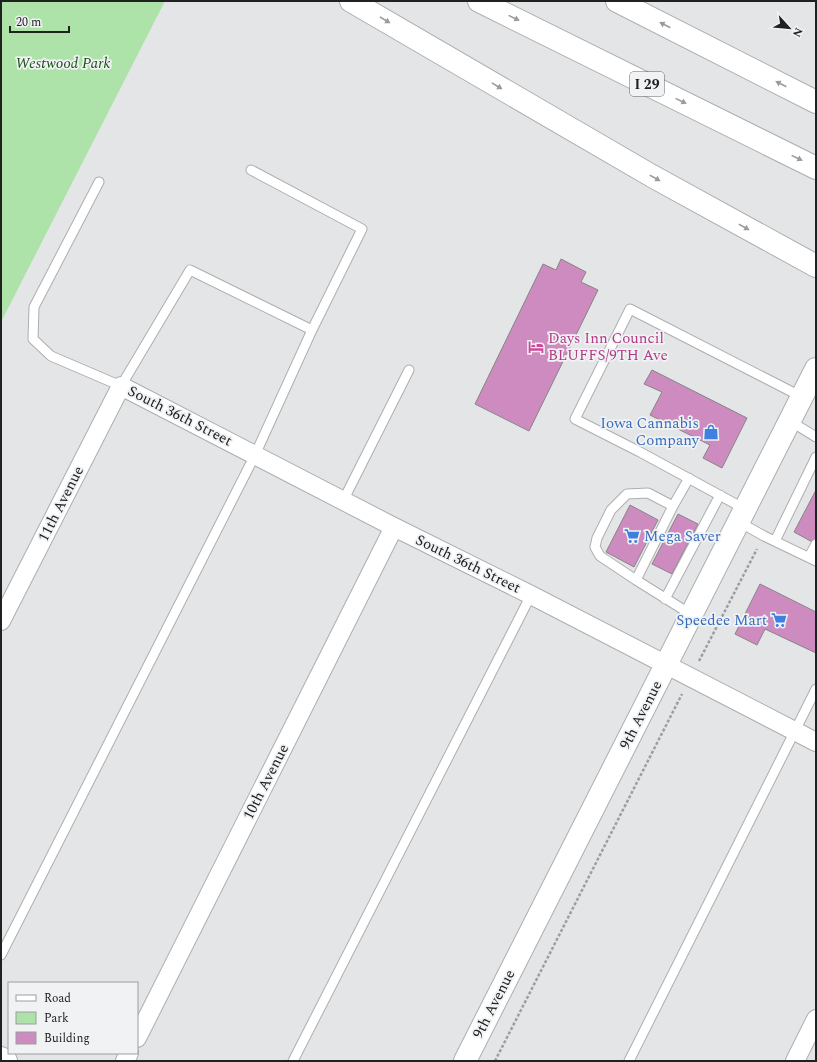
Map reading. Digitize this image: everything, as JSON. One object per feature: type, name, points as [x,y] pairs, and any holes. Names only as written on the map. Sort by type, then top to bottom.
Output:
[{"type":"main road","points":[[351,1],[652,176],[816,266]]},
{"type":"main road","name":"I 29","points":[[479,1],[816,168]]},
{"type":"main road","points":[[617,1],[816,102]]},
{"type":"main road","name":"9th Avenue","points":[[465,1061],[816,369]]},
{"type":"main road","points":[[1,1058],[6,1061]]},
{"type":"street","name":"South 36th Street","points":[[121,386],[816,742]]},
{"type":"street","name":"11th Avenue","points":[[1,621],[121,386]]},
{"type":"street","name":"10th Avenue","points":[[138,1036],[394,527]]},
{"type":"street","points":[[795,1061],[816,1020]]},
{"type":"lane","points":[[1,955],[255,455],[312,330],[362,229],[251,170]]},
{"type":"lane","points":[[99,182],[34,307],[33,339],[51,356],[121,386],[190,270],[312,330]]},
{"type":"lane","points":[[802,397],[630,309],[575,419],[720,495],[764,536],[812,559],[816,544]]},
{"type":"lane","points":[[343,501],[409,370]]},
{"type":"lane","points":[[790,421],[816,437]]},
{"type":"lane","points":[[775,541],[816,457]]},
{"type":"lane","points":[[636,580],[673,506],[689,478]]},
{"type":"lane","points":[[673,506],[648,493],[627,494],[611,510],[597,538],[595,547],[600,556],[692,615]]},
{"type":"lane","points":[[666,599],[720,495]]},
{"type":"lane","points":[[293,1061],[531,595]]},
{"type":"lane","points":[[629,1061],[816,689]]},
{"type":"path","points":[[495,1061],[764,536]]},
{"type":"green space","name":"Westwood Park","points":[[1,1],[165,1],[1,322]]},
{"type":"building","name":"Days Inn Council BLUFFS/9TH Ave","points":[[561,259],[586,272],[581,282],[598,290],[529,431],[475,404],[543,264],[556,270]]},
{"type":"building","name":"Iowa Cannabis Company","points":[[652,370],[747,418],[722,468],[703,458],[710,445],[650,415],[662,392],[644,384]]},
{"type":"building","points":[[816,490],[816,544],[794,532]]},
{"type":"building","name":"Mega Saver","points":[[630,505],[658,520],[634,567],[606,552]]},
{"type":"building","points":[[678,514],[698,524],[672,574],[652,564]]},
{"type":"building","name":"Speedee Mart","points":[[760,584],[816,612],[816,653],[765,629],[757,645],[735,634]]},
{"type":"place","name":"Days Inn Council BLUFFS/9TH Ave","points":[[536,347]]},
{"type":"place","name":"Iowa Cannabis Company","points":[[711,432]]},
{"type":"place","name":"Mega Saver","points":[[632,536]]},
{"type":"place","name":"Speedee Mart","points":[[779,620]]}]
